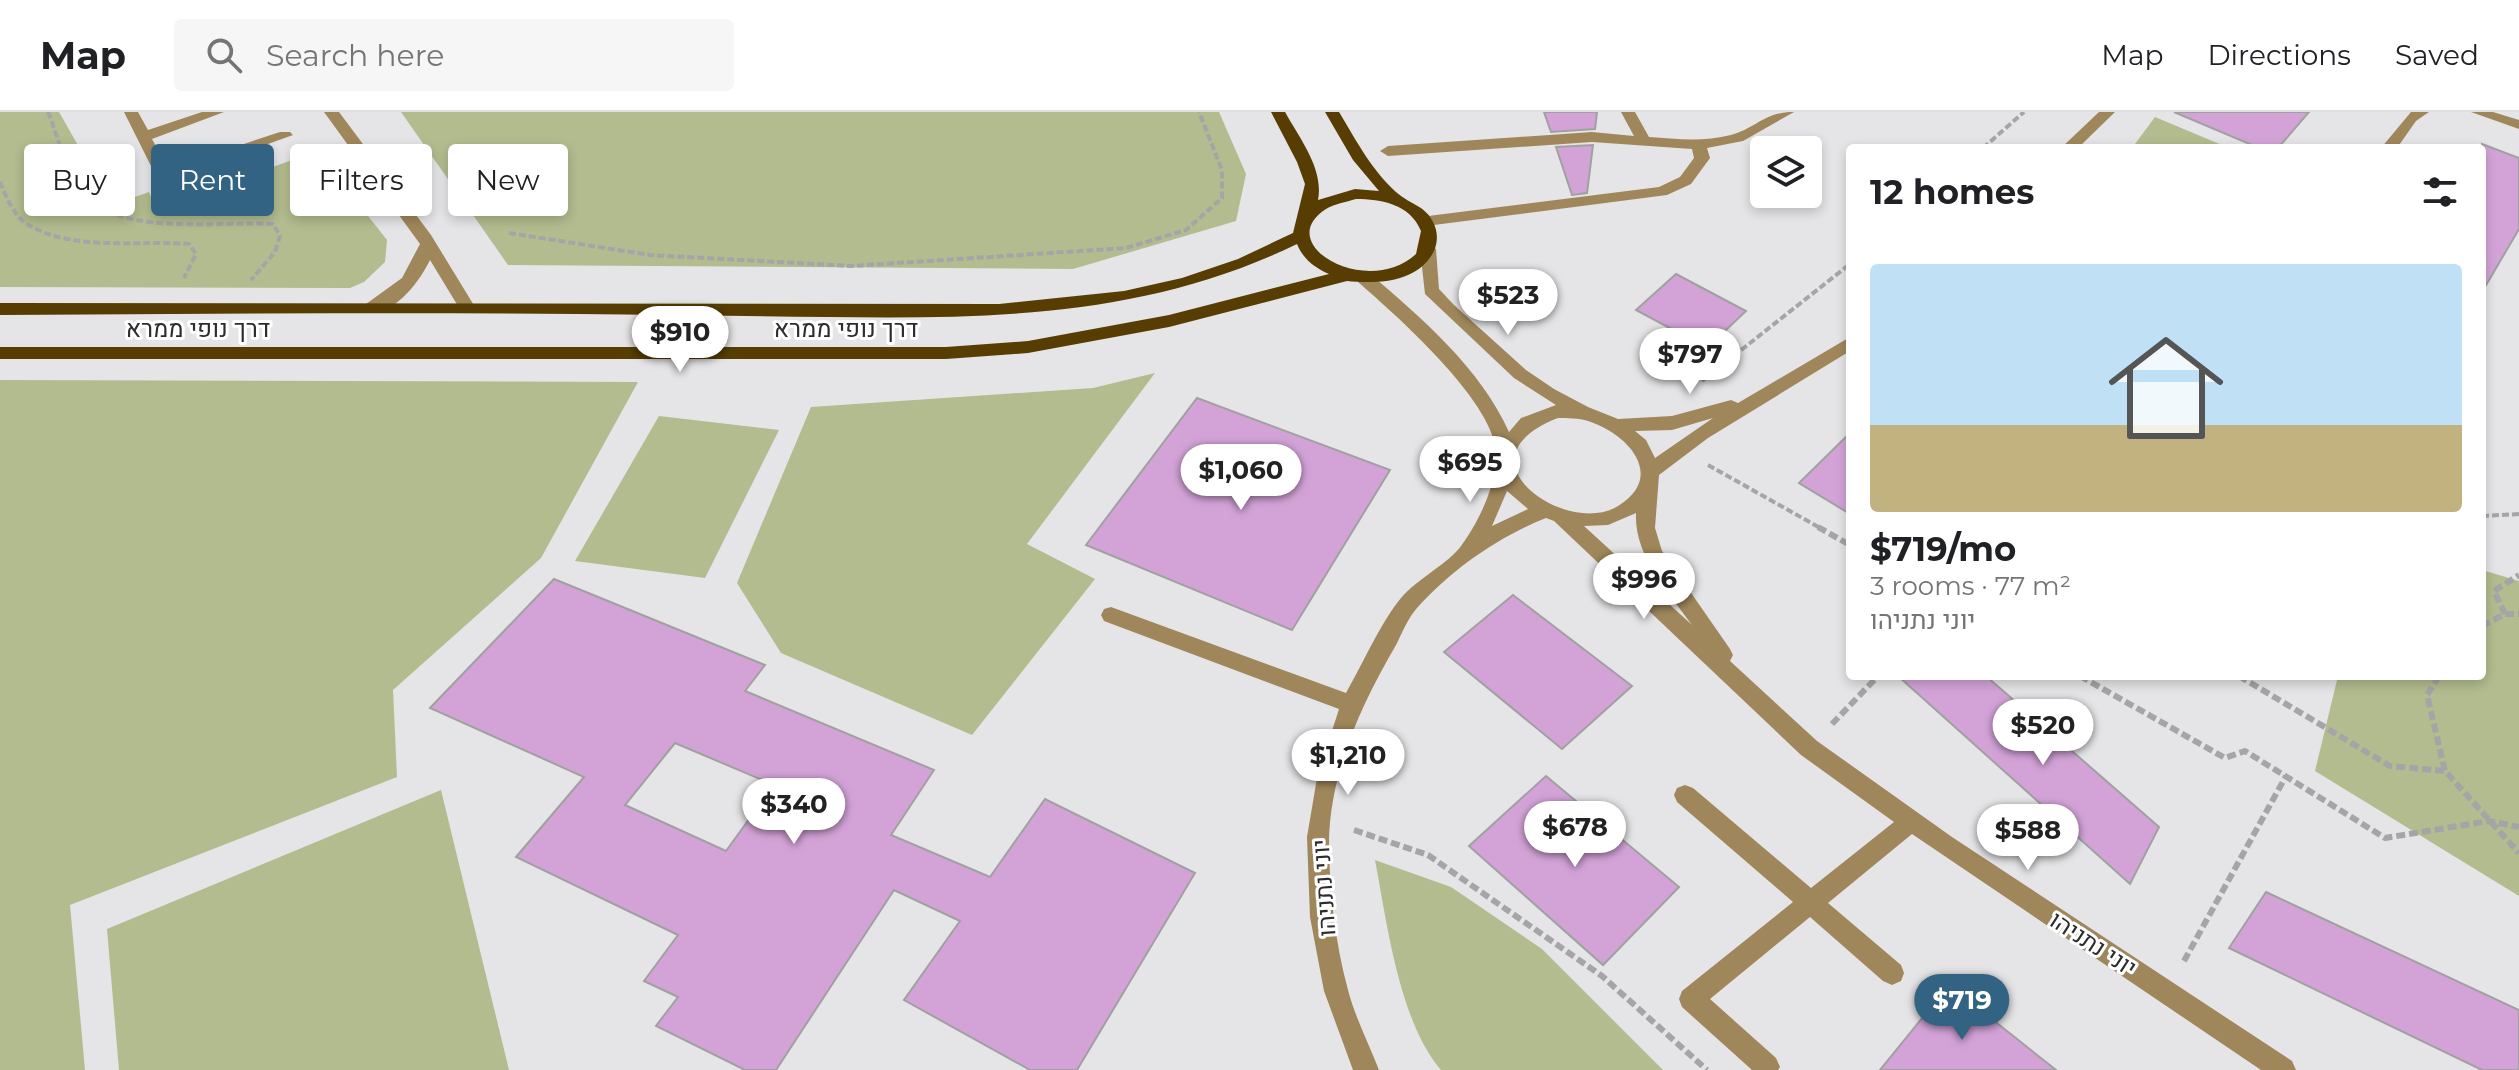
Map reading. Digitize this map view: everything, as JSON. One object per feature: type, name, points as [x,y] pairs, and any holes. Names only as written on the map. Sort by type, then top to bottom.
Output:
[{"type":"main road","points":[[1278,112],[1305,162],[1313,184],[1300,236],[1304,249],[1314,260],[1356,277],[1405,271],[1419,261],[1428,249],[1431,235],[1426,221],[1408,205],[1395,199],[1376,194],[1335,197],[1319,204],[1307,215]]},
{"type":"main road","points":[[1332,112],[1358,157],[1395,199]]},
{"type":"main road","name":"דרך נופי ממרא","points":[[0,309],[467,307],[950,313],[1104,299],[1221,273],[1263,257],[1300,236]]},
{"type":"main road","name":"דרך נופי ממרא","points":[[0,353],[946,353],[1028,347],[1169,321],[1356,277]]},
{"type":"street","points":[[131,112],[164,176],[285,135]]},
{"type":"street","points":[[143,137],[217,112]]},
{"type":"street","points":[[331,112],[428,244],[467,307]]},
{"type":"street","points":[[1628,112],[1643,139]]},
{"type":"street","points":[[1388,151],[1592,137],[1698,145],[1738,138],[1787,112]]},
{"type":"street","points":[[2073,144],[2108,112]]},
{"type":"street","points":[[2392,144],[2411,118],[2422,112]]},
{"type":"street","points":[[2478,112],[2519,125]]},
{"type":"street","points":[[1426,221],[1661,192],[1683,185],[1695,172],[1702,158],[1698,145]]},
{"type":"street","points":[[372,308],[408,286],[422,263],[428,244]]},
{"type":"street","points":[[1356,277],[1439,351],[1487,407],[1514,485],[1528,500],[1554,513],[1582,519],[1612,516],[1636,504],[1646,492],[1651,471],[1642,445],[1618,425],[1548,394],[1520,374],[1448,309],[1431,290],[1428,249]]},
{"type":"street","points":[[1651,471],[1680,449],[1846,345]]},
{"type":"street","points":[[1618,425],[1672,423],[1766,395]]},
{"type":"street","points":[[1467,553],[1490,512],[1505,459],[1522,425],[1537,416],[1574,411],[1594,414]]},
{"type":"street","name":"יוני נתניהו","points":[[1646,492],[1645,528],[1653,553],[1753,698]]},
{"type":"street","points":[[1467,553],[1511,524],[1554,513]]},
{"type":"street","name":"יוני נתניהו","points":[[1554,513],[1612,560],[1753,698],[1809,748],[1912,821],[2283,1070]]},
{"type":"street","name":"יוני נתניהו","points":[[1366,1070],[1336,991],[1322,917],[1318,837],[1328,778],[1351,704],[1408,604],[1467,553]]},
{"type":"street","points":[[1111,615],[1351,704]]},
{"type":"street","points":[[1685,795],[1892,973]]},
{"type":"street","points":[[1767,1067],[1691,999],[1912,821]]},
{"type":"path","points":[[48,112],[84,196],[102,210],[147,219],[273,224],[280,236],[275,252],[227,308]]},
{"type":"path","points":[[509,233],[650,255],[852,266],[1126,248],[1186,230],[1222,198],[1222,170],[1199,112]]},
{"type":"path","points":[[1988,144],[2024,112]]},
{"type":"path","points":[[0,182],[25,223],[61,236],[100,241],[145,240],[189,244],[196,254],[194,263],[163,308]]},
{"type":"path","points":[[1697,385],[1846,267]]},
{"type":"path","points":[[1680,449],[1846,543]]},
{"type":"path","points":[[2486,516],[2519,514]]},
{"type":"path","points":[[2505,614],[2494,591],[2519,575]]},
{"type":"path","points":[[2486,621],[2505,614],[2519,614]]},
{"type":"path","points":[[1809,748],[1874,680]]},
{"type":"path","points":[[2087,680],[2225,758],[2245,751],[2385,838],[2489,821],[2519,827]]},
{"type":"path","points":[[2246,680],[2390,766],[2445,771]]},
{"type":"path","points":[[2436,680],[2427,695],[2445,771],[2519,853]]},
{"type":"path","points":[[2167,992],[2286,776]]},
{"type":"path","points":[[1321,818],[1428,855],[1602,976],[1707,1070]]},
{"type":"green space","points":[[0,112],[59,112],[77,144],[24,144],[24,216],[135,216],[135,197],[149,192],[151,216],[274,216],[274,166],[290,161],[290,216],[368,216],[387,240],[385,262],[364,282],[350,288],[0,287]]},
{"type":"green space","points":[[401,112],[1219,112],[1246,174],[1236,221],[1073,269],[508,265],[474,216],[568,216],[568,144],[448,144],[448,179],[432,156],[432,144],[423,144]]},
{"type":"green space","points":[[2155,117],[2219,144],[2135,144]]},
{"type":"green space","points":[[1155,373],[1027,544],[1095,579],[972,735],[781,653],[737,583],[811,407],[1093,388]]},
{"type":"green space","points":[[0,380],[638,382],[541,558],[393,690],[397,777],[70,905],[85,1070],[0,1070]]},
{"type":"green space","points":[[659,416],[779,430],[705,578],[575,561]]},
{"type":"green space","points":[[2486,571],[2519,581],[2519,896],[2315,771],[2337,680],[2486,680]]},
{"type":"green space","points":[[441,790],[509,1070],[119,1070],[107,929]]},
{"type":"green space","points":[[1375,860],[1451,887],[1542,949],[1663,1070],[1441,1070],[1427,1049],[1405,999],[1390,941]]},
{"type":"building","points":[[1544,112],[1597,112],[1595,129],[1551,132]]},
{"type":"building","points":[[2174,112],[2309,112],[2281,144],[2250,144]]},
{"type":"building","points":[[1593,145],[1587,193],[1572,195],[1556,147]]},
{"type":"building","points":[[2486,146],[2519,158],[2519,229],[2486,285]]},
{"type":"building","points":[[1676,274],[1746,311],[1707,348],[1636,310]]},
{"type":"building","points":[[1197,398],[1390,470],[1292,630],[1086,545]]},
{"type":"building","points":[[1846,437],[1846,512],[1799,483]]},
{"type":"building","points":[[554,579],[765,665],[745,691],[934,770],[891,835],[990,877],[1045,799],[1195,873],[1077,1070],[1030,1070],[904,1000],[960,921],[894,890],[776,1070],[745,1070],[656,1026],[678,997],[644,981],[678,935],[516,857],[584,777],[430,708]],"holes":[[[675,743],[774,785],[726,851],[625,805]]]},
{"type":"building","points":[[1513,595],[1632,686],[1562,749],[1444,652]]},
{"type":"building","points":[[1902,680],[1991,680],[2159,827],[2130,884]]},
{"type":"building","points":[[1546,776],[1679,887],[1603,965],[1469,846]]},
{"type":"building","points":[[2266,892],[2519,1010],[2519,1070],[2482,1070],[2229,948]]},
{"type":"building","points":[[1949,985],[2056,1070],[1880,1070]]}]
